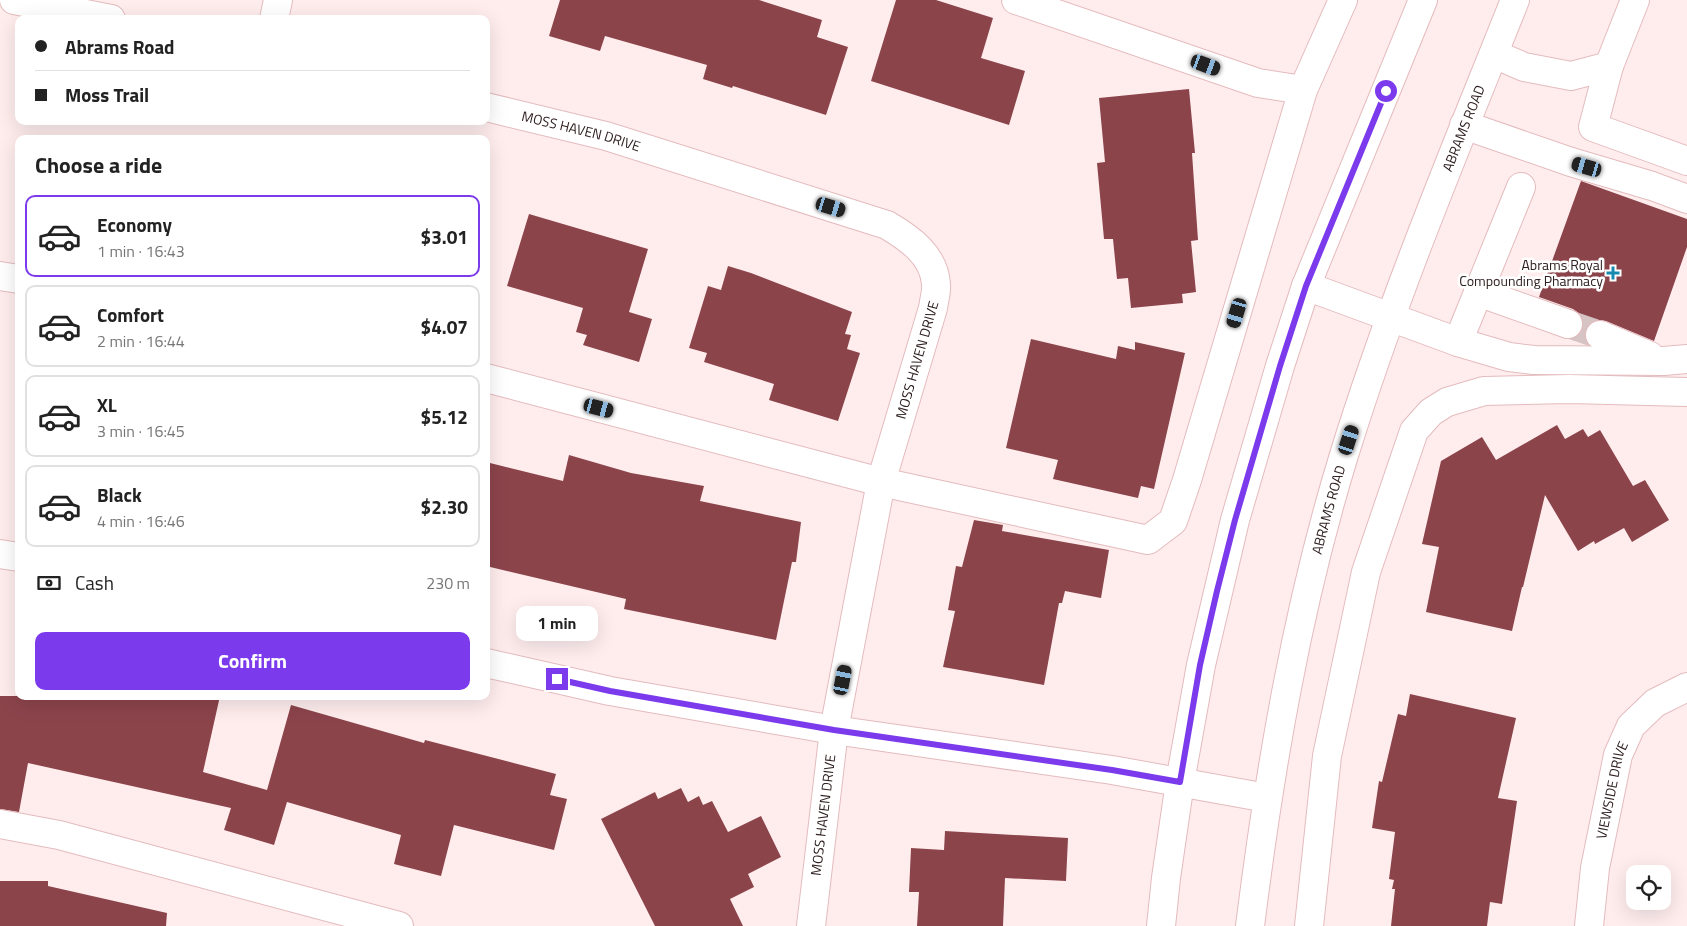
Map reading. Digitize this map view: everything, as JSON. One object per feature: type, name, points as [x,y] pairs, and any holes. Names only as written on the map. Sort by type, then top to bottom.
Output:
[{"type":"street","points":[[14,0],[91,15]]},
{"type":"street","points":[[275,15],[278,0]]},
{"type":"street","points":[[1016,0],[1258,84],[1303,90]]},
{"type":"street","points":[[490,379],[881,482],[1148,540],[1173,521],[1187,480],[1303,90],[1343,0]]},
{"type":"street","points":[[1161,926],[1180,782],[1200,665],[1235,520],[1280,366],[1306,286],[1423,0]]},
{"type":"street","name":"ABRAMS ROAD","points":[[1250,926],[1267,798],[1288,682],[1322,536],[1344,456],[1391,317],[1418,245],[1515,0]]},
{"type":"street","points":[[1635,0],[1609,66],[1593,127],[1687,161]]},
{"type":"street","points":[[1494,54],[1524,67],[1571,76],[1609,66]]},
{"type":"street","name":"MOSS HAVEN DRIVE","points":[[490,108],[606,136],[887,225],[912,241],[930,263],[936,284],[933,308],[881,482],[834,730],[811,926]]},
{"type":"street","points":[[1464,125],[1687,199]]},
{"type":"street","points":[[1458,342],[1521,187]]},
{"type":"street","points":[[0,276],[15,278]]},
{"type":"street","points":[[1306,286],[1458,342],[1509,357],[1526,359],[1675,360]]},
{"type":"street","points":[[1478,292],[1568,324]]},
{"type":"street","points":[[1600,335],[1675,360]]},
{"type":"street","points":[[1309,926],[1327,756],[1364,582],[1414,432],[1430,412],[1447,402],[1484,392],[1569,389],[1687,392]]},
{"type":"street","points":[[0,554],[15,556]]},
{"type":"street","points":[[490,664],[610,691],[834,730],[1112,770],[1267,798]]},
{"type":"street","name":"VIEWSIDE DRIVE","points":[[1589,926],[1595,868],[1618,755],[1631,726],[1654,703],[1687,686]]},
{"type":"street","points":[[0,824],[59,836],[399,926]]},
{"type":"building","points":[[560,0],[759,0],[822,20],[817,37],[848,47],[826,115],[733,86],[732,88],[703,79],[707,65],[605,36],[600,51],[549,36]]},
{"type":"building","points":[[896,0],[936,0],[993,18],[981,58],[1025,71],[1009,125],[871,81]]},
{"type":"building","points":[[1189,89],[1195,153],[1192,153],[1198,240],[1191,241],[1196,292],[1182,294],[1183,303],[1131,308],[1128,278],[1117,279],[1113,239],[1104,239],[1097,163],[1105,162],[1099,98]]},
{"type":"building","name":"Abrams Royal Compounding Pharmacy","points":[[1581,181],[1687,219],[1687,247],[1654,341],[1606,321],[1599,320],[1591,322],[1586,329],[1584,336],[1588,345],[1572,339],[1578,336],[1583,329],[1580,314],[1573,309],[1539,297]]},
{"type":"building","points":[[529,214],[648,249],[629,312],[652,319],[639,362],[583,345],[587,335],[576,332],[583,308],[507,286]]},
{"type":"building","points":[[728,266],[852,312],[845,334],[851,335],[847,349],[860,353],[838,421],[769,400],[774,384],[704,362],[707,353],[689,348],[708,286],[721,290]]},
{"type":"building","points":[[1031,339],[1116,359],[1118,346],[1135,350],[1135,342],[1185,353],[1154,489],[1141,486],[1138,498],[1053,479],[1058,460],[1006,448]]},
{"type":"building","points":[[1557,425],[1565,439],[1583,429],[1588,437],[1600,430],[1633,486],[1645,480],[1669,520],[1632,542],[1624,528],[1595,544],[1594,541],[1578,551],[1545,495],[1512,631],[1426,612],[1439,547],[1422,544],[1441,461],[1482,437],[1496,460]]},
{"type":"building","points":[[569,455],[631,473],[704,486],[700,501],[801,522],[796,562],[792,562],[776,640],[624,609],[626,599],[490,567],[490,463],[563,481]]},
{"type":"building","points":[[974,520],[1003,525],[1002,531],[1109,550],[1101,598],[1065,591],[1062,603],[1059,603],[1044,685],[943,667],[955,611],[948,610],[956,566],[962,567]]},
{"type":"building","points":[[1410,694],[1516,718],[1498,798],[1517,801],[1502,904],[1490,902],[1487,926],[1391,926],[1395,889],[1392,889],[1394,880],[1389,879],[1395,832],[1372,828],[1379,781],[1382,782],[1398,714],[1406,716]]},
{"type":"building","points":[[0,696],[15,696],[15,700],[219,700],[203,772],[267,790],[291,705],[424,743],[425,740],[556,774],[550,795],[567,799],[554,850],[454,825],[441,876],[394,864],[401,835],[287,802],[274,845],[224,830],[231,808],[28,763],[19,812],[0,809]]},
{"type":"building","points":[[681,788],[688,802],[699,796],[703,805],[712,801],[728,832],[761,816],[781,857],[748,874],[754,887],[730,899],[743,926],[655,926],[601,819],[655,792],[658,799]]},
{"type":"building","points":[[945,831],[1068,838],[1066,881],[1005,878],[1003,926],[917,926],[919,892],[909,892],[911,848],[944,850]]},
{"type":"building","points":[[0,881],[48,881],[48,886],[167,913],[166,926],[0,926]]},
{"type":"tunnel","points":[[1568,324],[1600,335]]},
{"type":"place","name":"Abrams Royal Compounding Pharmacy","points":[[1613,273]]},
{"type":"route","points":[[557,679],[610,691],[834,730],[1112,770],[1180,782],[1200,665],[1217,591],[1235,520],[1280,366],[1306,286],[1386,91]]}]
